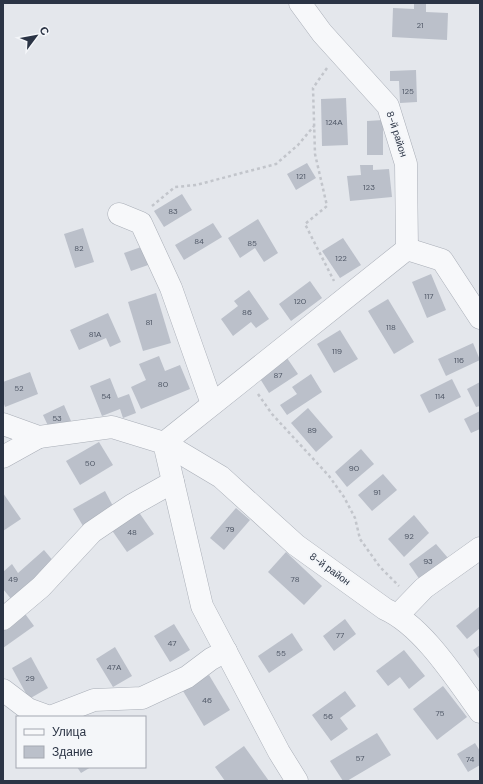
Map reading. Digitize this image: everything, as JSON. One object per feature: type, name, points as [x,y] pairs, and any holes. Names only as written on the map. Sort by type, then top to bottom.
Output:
[{"type":"street","name":"8-й район","points":[[300,3],[322,34],[388,106],[406,164],[406,249]]},
{"type":"street","points":[[118,214],[142,223],[171,288],[212,404]]},
{"type":"street","points":[[297,781],[279,752],[202,606],[164,443],[406,249],[442,260],[480,318]]},
{"type":"street","name":"8-й район","points":[[3,424],[38,437]]},
{"type":"street","name":"8-й район","points":[[3,457],[38,437],[112,428],[164,443],[221,477],[296,545],[385,609],[405,608],[480,712]]},
{"type":"street","points":[[3,619],[41,587],[92,532],[132,505],[173,482]]},
{"type":"street","points":[[405,608],[424,588],[480,548]]},
{"type":"street","points":[[53,716],[94,700],[142,698],[187,677],[211,659],[226,651]]},
{"type":"street","points":[[3,690],[28,709],[47,716]]},
{"type":"path","points":[[338,51],[313,88],[315,154],[327,206],[305,224],[344,299]]},
{"type":"path","points":[[147,210],[175,187],[196,185],[276,164],[298,145],[314,126]]},
{"type":"path","points":[[245,378],[272,414],[329,476],[344,497],[355,518],[360,539],[380,567],[405,608]]},
{"type":"building","points":[[414,3],[426,3],[426,12],[448,13],[447,40],[392,37],[393,8],[414,9]]},
{"type":"building","points":[[416,70],[417,102],[400,103],[399,81],[390,81],[390,71]]},
{"type":"building","points":[[346,98],[348,145],[322,146],[321,99]]},
{"type":"building","points":[[383,120],[383,155],[367,155],[367,121]]},
{"type":"building","points":[[307,163],[316,178],[296,190],[287,174]]},
{"type":"building","points":[[360,165],[373,165],[373,170],[389,169],[392,197],[350,201],[347,176],[361,175]]},
{"type":"building","points":[[182,194],[192,210],[164,227],[154,211]]},
{"type":"building","points":[[258,219],[278,253],[264,262],[255,248],[240,258],[228,238]]},
{"type":"building","points":[[213,223],[222,237],[184,260],[175,245]]},
{"type":"building","points":[[83,228],[94,262],[75,268],[64,234]]},
{"type":"building","points":[[343,238],[361,265],[340,278],[322,251]]},
{"type":"building","points":[[144,246],[151,264],[131,271],[124,253]]},
{"type":"building","points":[[431,274],[446,310],[427,318],[412,282]]},
{"type":"building","points":[[310,281],[322,298],[291,321],[279,304]]},
{"type":"building","points":[[249,290],[269,319],[256,328],[251,322],[233,336],[221,319],[238,306],[234,301]]},
{"type":"building","points":[[156,293],[171,343],[143,351],[128,302]]},
{"type":"building","points":[[388,299],[414,342],[394,354],[368,311]]},
{"type":"building","points":[[108,313],[121,342],[110,347],[106,338],[79,350],[70,330]]},
{"type":"building","points":[[340,330],[358,359],[334,373],[317,344]]},
{"type":"building","points":[[473,343],[480,360],[446,376],[438,359]]},
{"type":"building","points":[[159,356],[165,371],[180,365],[190,389],[141,409],[131,387],[146,380],[139,364]]},
{"type":"building","points":[[287,358],[298,374],[269,393],[259,377]]},
{"type":"building","points":[[30,372],[38,394],[5,407],[3,401],[3,382]]},
{"type":"building","points":[[311,374],[322,392],[287,415],[280,405],[297,394],[292,387]]},
{"type":"building","points":[[110,378],[118,398],[129,394],[136,413],[123,418],[120,409],[102,416],[90,386]]},
{"type":"building","points":[[452,379],[461,397],[429,413],[420,395]]},
{"type":"building","points":[[480,382],[480,406],[476,407],[467,389]]},
{"type":"building","points":[[64,405],[71,421],[50,430],[43,415]]},
{"type":"building","points":[[308,408],[333,437],[316,452],[291,423]]},
{"type":"building","points":[[480,411],[480,429],[471,433],[464,419]]},
{"type":"building","points":[[99,442],[113,465],[80,485],[66,461]]},
{"type":"building","points":[[361,449],[374,464],[347,487],[335,472]]},
{"type":"building","points":[[383,474],[397,490],[372,511],[358,495]]},
{"type":"building","points":[[105,491],[114,508],[83,526],[73,509]]},
{"type":"building","points":[[3,493],[21,519],[3,531]]},
{"type":"building","points":[[236,508],[250,520],[224,550],[210,538]]},
{"type":"building","points":[[138,511],[154,534],[127,552],[111,529]]},
{"type":"building","points":[[414,515],[429,533],[404,557],[388,539]]},
{"type":"building","points":[[436,544],[448,558],[420,580],[409,564]]},
{"type":"building","points":[[44,550],[55,563],[12,600],[3,589],[3,572],[12,564],[18,573]]},
{"type":"building","points":[[286,552],[322,586],[304,605],[268,572]]},
{"type":"building","points":[[480,606],[480,628],[467,639],[456,626]]},
{"type":"building","points":[[23,611],[34,626],[3,648],[3,626]]},
{"type":"building","points":[[345,619],[356,634],[334,651],[323,636]]},
{"type":"building","points":[[174,624],[190,650],[170,662],[154,636]]},
{"type":"building","points":[[292,633],[303,650],[269,673],[258,656]]},
{"type":"building","points":[[480,645],[480,660],[473,650]]},
{"type":"building","points":[[115,647],[132,676],[113,687],[96,659]]},
{"type":"building","points":[[404,650],[425,676],[409,689],[400,677],[388,686],[376,671]]},
{"type":"building","points":[[31,657],[48,688],[29,699],[12,668]]},
{"type":"building","points":[[209,675],[230,710],[204,726],[183,691]]},
{"type":"building","points":[[443,686],[467,717],[437,740],[413,709]]},
{"type":"building","points":[[345,691],[356,706],[340,718],[348,729],[331,741],[312,715]]},
{"type":"building","points":[[377,733],[391,755],[347,781],[343,781],[330,761]]},
{"type":"building","points":[[475,743],[480,751],[480,765],[468,772],[457,754]]},
{"type":"building","points":[[244,746],[269,781],[225,781],[215,767]]},
{"type":"building","points":[[78,768],[89,768],[81,773]]}]
